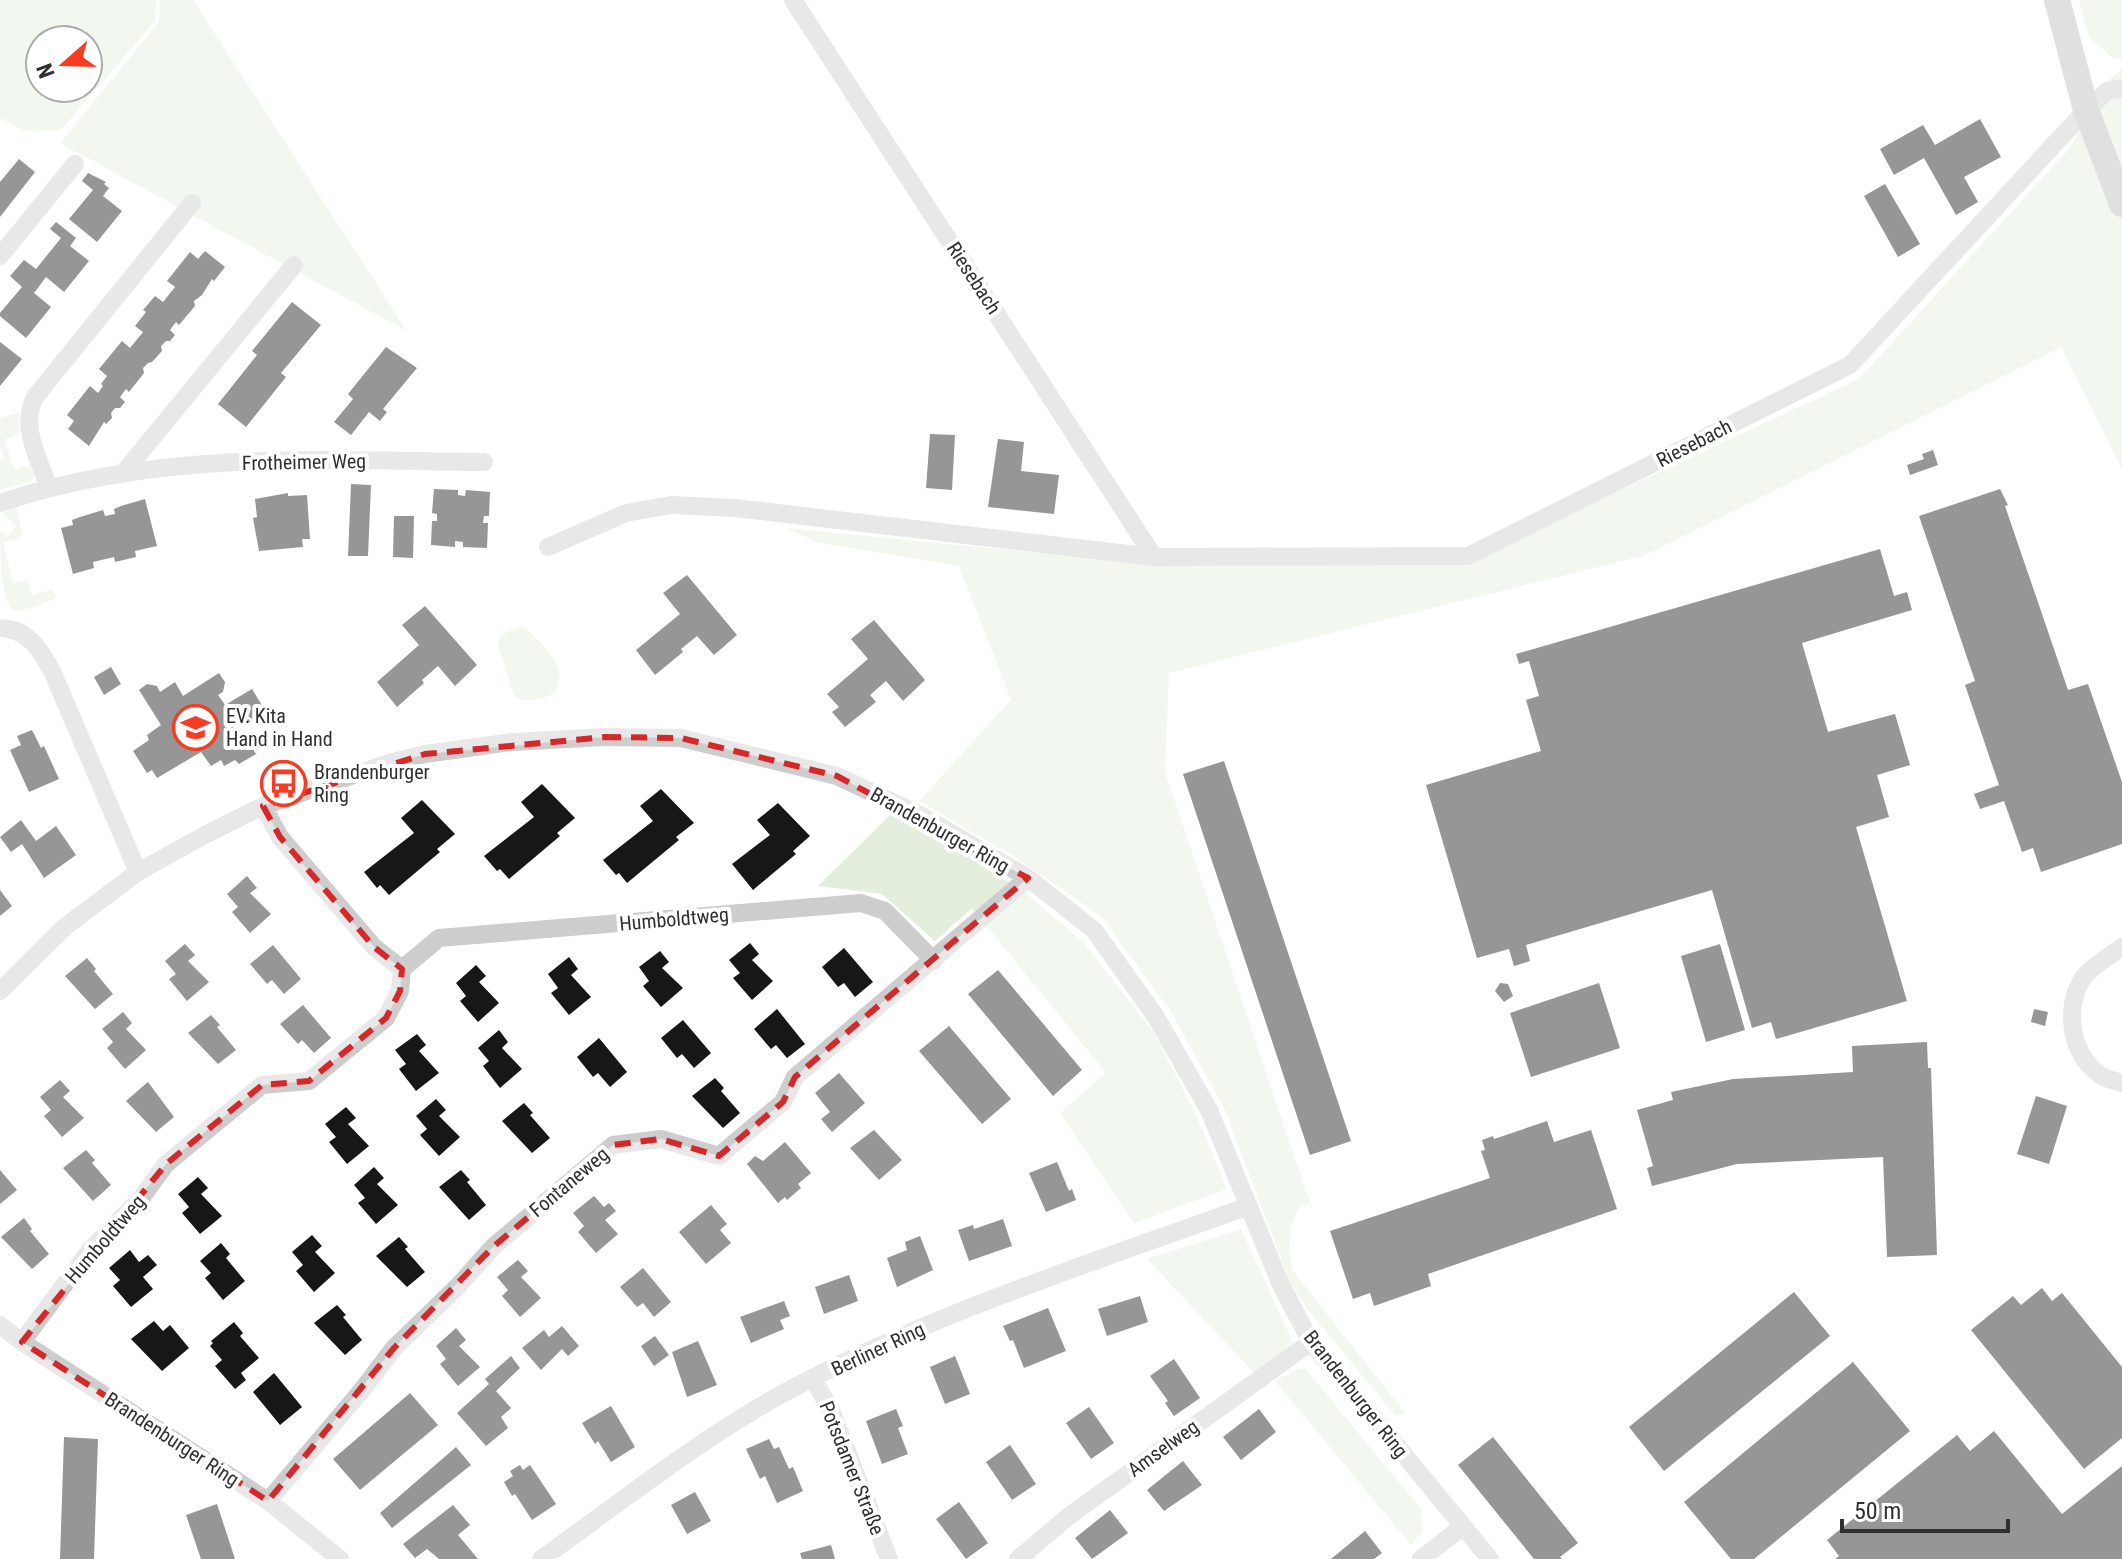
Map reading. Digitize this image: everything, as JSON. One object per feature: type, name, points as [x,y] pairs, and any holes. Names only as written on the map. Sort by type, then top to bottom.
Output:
[{"type":"street","name":"Riesebach","points":[[793,0],[1154,557]]},
{"type":"street","points":[[2057,0],[2086,110],[2122,204]]},
{"type":"street","name":"Riesebach","points":[[548,547],[626,513],[671,505],[735,508],[1154,557],[1468,556],[1850,365],[2086,110],[2107,91],[2122,88]]},
{"type":"street","points":[[0,256],[75,164]]},
{"type":"street","points":[[48,486],[30,433],[27,413],[35,397],[192,203]]},
{"type":"street","points":[[125,471],[294,265]]},
{"type":"street","name":"Frotheimer Weg","points":[[0,503],[48,486],[125,471],[268,460],[484,462]]},
{"type":"street","points":[[1,626],[19,631],[39,649],[52,671],[138,872]]},
{"type":"street","name":"Brandenburger Ring","points":[[0,991],[66,926],[138,872],[263,806],[389,763],[425,754],[512,742],[605,737],[681,738],[837,776],[922,816],[1028,878],[1094,930],[1156,1017],[1209,1110],[1281,1285],[1311,1342],[1490,1559]]},
{"type":"street","points":[[263,806],[280,837],[374,947],[402,969]]},
{"type":"street","name":"Fontaneweg","points":[[268,1501],[394,1348],[493,1247],[613,1145],[661,1139],[719,1156],[783,1102],[795,1077],[1028,878]]},
{"type":"street","name":"Humboldtweg","points":[[22,1342],[90,1250],[142,1197],[166,1164],[262,1085],[309,1081],[386,1018],[400,991],[402,969],[439,938],[861,903],[885,911],[934,961]]},
{"type":"street","points":[[2122,947],[2085,975],[2075,994],[2071,1027],[2084,1059],[2100,1076],[2122,1083]]},
{"type":"street","name":"Berliner Ring","points":[[545,1558],[691,1452],[780,1395],[849,1360],[977,1304],[1249,1206]]},
{"type":"street","name":"Brandenburger Ring","points":[[0,1325],[268,1501],[340,1559]]},
{"type":"street","name":"Amselweg","points":[[1018,1559],[1069,1516],[1311,1342]]},
{"type":"street","name":"Potsdamer Straße","points":[[813,1379],[831,1410],[889,1559]]},
{"type":"street","points":[[1421,1559],[1462,1527]]},
{"type":"highlighted area","points":[[605,737],[681,738],[837,776],[1028,878],[795,1077],[783,1102],[719,1156],[661,1139],[613,1145],[493,1247],[394,1348],[268,1501],[22,1342],[166,1164],[262,1085],[309,1081],[386,1018],[400,991],[402,969],[374,947],[280,837],[263,806],[425,754]]},
{"type":"green space","points":[[0,0],[156,0],[155,21],[104,80],[104,24],[24,24],[24,104],[83,104],[61,130],[24,131],[0,118]]},
{"type":"green space","points":[[160,0],[193,0],[407,331],[60,143],[92,104],[104,104],[104,89],[159,22]]},
{"type":"green space","points":[[2079,0],[2122,0],[2122,58],[2113,58],[2089,37]]},
{"type":"green space","points":[[2122,69],[2122,470],[2061,347],[1643,556],[1169,673],[1165,772],[1310,1203],[1298,1208],[1293,1223],[1290,1246],[1293,1271],[1406,1414],[1395,1415],[1307,1309],[1290,1282],[1224,1108],[1171,1012],[1102,917],[1018,859],[919,801],[1011,700],[959,566],[819,543],[785,528],[1135,562],[1469,561],[1859,379],[2069,149],[2103,85]]},
{"type":"green space","points":[[20,412],[19,434],[4,440],[15,470],[31,465],[34,478],[0,490],[0,460],[4,458],[0,446],[0,418]]},
{"type":"green space","points":[[14,505],[22,532],[19,538],[3,542],[13,583],[28,579],[32,595],[53,589],[56,598],[19,611],[8,602],[0,552],[0,531],[7,537],[16,526],[3,514]]},
{"type":"green space","points":[[518,628],[530,632],[558,669],[558,686],[554,692],[540,699],[516,698],[500,654],[500,639]]},
{"type":"green space","points":[[891,814],[935,836],[1024,892],[1083,942],[1153,1031],[1196,1115],[1227,1189],[1134,1223],[1060,1113],[1106,1073],[972,908],[935,941],[882,894],[818,886]]},
{"type":"green space","points":[[1241,1229],[1293,1343],[1254,1373],[1147,1259]]},
{"type":"green space","points":[[1305,1368],[1420,1508],[1423,1531],[1411,1545],[1275,1381]]},
{"type":"building","points":[[1980,119],[2001,157],[1964,177],[1978,202],[1956,215],[1924,158],[1894,175],[1880,149],[1923,125],[1935,145]]},
{"type":"building","points":[[19,159],[35,172],[0,217],[0,182]]},
{"type":"building","points":[[88,173],[106,182],[104,184],[109,188],[103,196],[122,211],[97,242],[69,219],[93,190],[82,181]]},
{"type":"building","points":[[1885,184],[1920,244],[1898,257],[1864,196]]},
{"type":"building","points":[[56,222],[76,238],[70,246],[89,261],[64,292],[46,277],[34,293],[51,307],[26,338],[0,313],[22,287],[10,276],[24,260],[36,269],[61,238],[50,229]]},
{"type":"building","points":[[205,251],[225,267],[194,301],[195,306],[179,325],[176,322],[170,330],[175,335],[143,368],[144,373],[129,392],[126,389],[120,397],[125,402],[120,408],[115,408],[112,418],[106,424],[104,422],[89,446],[68,429],[74,421],[67,415],[90,386],[98,393],[107,376],[99,369],[122,341],[130,348],[143,332],[135,326],[146,312],[143,310],[155,296],[163,302],[175,287],[167,281],[190,252],[198,259]]},
{"type":"building","points":[[292,302],[321,325],[281,373],[286,377],[246,427],[218,404],[257,355],[252,351]]},
{"type":"building","points":[[0,342],[22,359],[0,386]]},
{"type":"building","points":[[386,347],[417,368],[383,409],[387,412],[380,421],[369,412],[351,435],[334,422],[353,399],[348,394]]},
{"type":"building","points":[[930,434],[955,435],[952,490],[926,488]]},
{"type":"building","points":[[998,439],[1024,442],[1021,471],[1059,475],[1054,514],[988,507]]},
{"type":"building","points":[[1933,450],[1938,465],[1910,475],[1907,465],[1924,459],[1922,454]]},
{"type":"building","points":[[351,484],[371,485],[368,556],[348,556]]},
{"type":"building","points":[[434,489],[458,490],[458,495],[465,496],[466,490],[490,492],[489,516],[484,516],[483,523],[488,523],[487,548],[463,547],[463,542],[455,541],[455,547],[431,545],[432,521],[437,521],[437,514],[432,513]]},
{"type":"building","points":[[2000,489],[2008,505],[2005,506],[2068,690],[2088,684],[2122,782],[2122,844],[2041,872],[2033,848],[2022,852],[2004,801],[1980,809],[1974,794],[1999,785],[1965,685],[1975,681],[1919,516]]},
{"type":"building","points":[[288,493],[288,496],[307,495],[310,539],[302,539],[303,547],[259,551],[253,518],[257,517],[255,499]]},
{"type":"building","points":[[145,499],[157,546],[135,551],[136,557],[115,562],[114,557],[93,562],[94,568],[73,574],[61,528],[73,525],[72,520],[103,510],[105,516],[115,514],[114,509]]},
{"type":"building","points":[[394,516],[414,516],[413,558],[393,557]]},
{"type":"building","points":[[1880,549],[1894,596],[1907,592],[1912,610],[1802,643],[1828,732],[1895,714],[1910,765],[1877,775],[1889,817],[1856,827],[1907,1001],[1776,1039],[1771,1022],[1752,1028],[1712,890],[1526,945],[1530,961],[1514,966],[1509,949],[1477,958],[1426,785],[1541,751],[1526,700],[1539,696],[1529,661],[1519,664],[1516,654]]},
{"type":"building","points":[[687,575],[737,635],[714,655],[697,636],[655,675],[636,650],[680,614],[663,593]]},
{"type":"building","points":[[425,606],[477,665],[455,686],[438,666],[397,707],[377,682],[419,645],[402,625]]},
{"type":"building","points":[[874,620],[925,680],[903,701],[886,681],[870,695],[876,702],[845,727],[832,712],[839,707],[827,694],[868,659],[851,639]]},
{"type":"building","points":[[111,667],[121,684],[104,695],[94,677]]},
{"type":"building","name":"EV. Kita Hand in Hand","points":[[219,673],[225,682],[223,692],[218,695],[225,705],[252,689],[268,715],[255,723],[246,721],[229,731],[238,746],[251,746],[256,754],[239,764],[235,760],[224,766],[221,760],[211,766],[201,752],[157,778],[152,770],[147,773],[133,751],[149,740],[147,735],[161,725],[139,690],[147,684],[157,686],[160,692],[175,682],[183,696]]},
{"type":"building","points":[[32,730],[41,748],[44,746],[59,779],[29,792],[10,750],[21,745],[17,736]]},
{"type":"building","points":[[1224,761],[1351,1141],[1310,1155],[1183,774]]},
{"type":"building","points":[[542,784],[575,818],[557,833],[560,836],[509,879],[484,856],[534,817],[521,802]]},
{"type":"building","points":[[661,789],[694,823],[676,837],[679,840],[627,883],[603,860],[653,821],[640,806]]},
{"type":"building","points":[[422,800],[455,834],[437,849],[440,852],[389,895],[380,885],[377,888],[364,872],[414,833],[401,818]]},
{"type":"building","points":[[778,803],[810,836],[793,851],[796,854],[753,890],[732,864],[770,835],[757,820]]},
{"type":"building","points":[[21,820],[36,841],[56,826],[76,855],[44,878],[22,844],[11,852],[0,837]]},
{"type":"building","points":[[247,876],[257,888],[250,893],[271,914],[250,933],[232,912],[238,907],[227,894]]},
{"type":"building","points":[[0,890],[12,906],[0,916]]},
{"type":"building","points":[[750,943],[759,954],[752,960],[773,981],[752,1000],[733,978],[740,973],[729,960]]},
{"type":"building","points":[[185,944],[195,955],[188,961],[209,982],[187,1001],[169,979],[176,974],[165,961]]},
{"type":"building","points":[[1720,944],[1745,1030],[1706,1042],[1681,956]]},
{"type":"building","points":[[273,945],[301,979],[284,994],[272,980],[267,984],[250,964]]},
{"type":"building","points":[[844,948],[873,982],[855,997],[844,983],[838,987],[822,967]]},
{"type":"building","points":[[660,951],[669,962],[662,968],[683,988],[661,1007],[643,986],[649,981],[639,967]]},
{"type":"building","points":[[569,957],[578,969],[571,975],[591,997],[569,1015],[551,993],[558,988],[548,974]]},
{"type":"building","points":[[87,958],[113,994],[95,1009],[65,976]]},
{"type":"building","points":[[476,965],[486,976],[479,982],[499,1003],[478,1022],[460,1001],[466,996],[456,983]]},
{"type":"building","points":[[998,970],[1082,1070],[1053,1096],[968,994]]},
{"type":"building","points":[[1500,983],[1508,984],[1513,996],[1504,1002],[1495,991]]},
{"type":"building","points":[[1599,983],[1620,1048],[1531,1077],[1510,1013]]},
{"type":"building","points":[[303,1005],[331,1038],[314,1053],[302,1040],[298,1044],[280,1024]]},
{"type":"building","points":[[777,1009],[805,1044],[787,1058],[776,1045],[771,1049],[754,1029]]},
{"type":"building","points":[[2034,1009],[2048,1012],[2045,1026],[2031,1022]]},
{"type":"building","points":[[123,1012],[132,1023],[126,1029],[146,1050],[125,1069],[107,1048],[113,1042],[102,1029]]},
{"type":"building","points":[[211,1015],[236,1050],[218,1064],[188,1033]]},
{"type":"building","points":[[683,1020],[711,1053],[694,1068],[682,1054],[677,1058],[661,1038]]},
{"type":"building","points":[[949,1026],[1011,1099],[982,1124],[919,1051]]},
{"type":"building","points":[[499,1030],[508,1042],[502,1048],[522,1069],[500,1088],[483,1066],[489,1061],[478,1048]]},
{"type":"building","points":[[417,1034],[426,1045],[419,1051],[439,1073],[416,1091],[399,1069],[406,1064],[395,1050]]},
{"type":"building","points":[[599,1038],[627,1072],[610,1087],[598,1073],[593,1077],[577,1057]]},
{"type":"building","points":[[1927,1042],[1928,1068],[1931,1068],[1937,1255],[1887,1257],[1883,1157],[1737,1164],[1652,1186],[1647,1168],[1653,1166],[1637,1110],[1673,1100],[1671,1092],[1733,1079],[1853,1072],[1852,1046]]},
{"type":"building","points":[[839,1073],[865,1103],[832,1132],[821,1119],[830,1112],[815,1093]]},
{"type":"building","points":[[715,1078],[724,1088],[721,1091],[740,1113],[723,1128],[692,1096]]},
{"type":"building","points":[[60,1080],[70,1091],[63,1097],[84,1118],[62,1137],[44,1116],[51,1110],[40,1097]]},
{"type":"building","points":[[148,1082],[174,1117],[156,1132],[126,1101]]},
{"type":"building","points":[[2036,1096],[2067,1106],[2049,1164],[2017,1154]]},
{"type":"building","points":[[436,1099],[446,1110],[439,1116],[460,1137],[439,1156],[420,1135],[427,1129],[416,1116]]},
{"type":"building","points":[[524,1103],[550,1138],[532,1153],[502,1121]]},
{"type":"building","points":[[346,1107],[356,1118],[348,1124],[369,1146],[347,1164],[329,1142],[336,1137],[325,1124]]},
{"type":"building","points":[[1547,1121],[1554,1142],[1591,1130],[1617,1209],[1428,1274],[1431,1286],[1374,1306],[1370,1293],[1353,1299],[1330,1231],[1490,1178],[1481,1151],[1485,1150],[1482,1140],[1493,1136],[1494,1139]]},
{"type":"building","points":[[874,1130],[902,1160],[879,1180],[850,1148]]},
{"type":"building","points":[[785,1142],[811,1173],[798,1184],[801,1188],[787,1200],[785,1197],[778,1203],[747,1164],[755,1156],[763,1161]]},
{"type":"building","points":[[86,1150],[95,1160],[92,1163],[111,1185],[93,1201],[63,1168]]},
{"type":"building","points":[[1057,1162],[1076,1200],[1046,1212],[1029,1173]]},
{"type":"building","points":[[374,1167],[384,1178],[377,1184],[398,1205],[376,1224],[358,1203],[365,1198],[354,1185]]},
{"type":"building","points":[[0,1170],[17,1190],[0,1204]]},
{"type":"building","points":[[461,1170],[486,1205],[469,1220],[439,1187]]},
{"type":"building","points":[[198,1177],[208,1188],[201,1194],[222,1216],[200,1234],[182,1213],[189,1207],[178,1194]]},
{"type":"building","points":[[594,1196],[604,1207],[609,1203],[616,1211],[605,1220],[618,1234],[596,1253],[578,1232],[584,1226],[573,1213]]},
{"type":"building","points":[[711,1205],[727,1224],[720,1230],[731,1243],[706,1264],[679,1232]]},
{"type":"building","points":[[24,1218],[32,1229],[30,1231],[49,1254],[32,1269],[1,1237]]},
{"type":"building","points":[[1003,1219],[1012,1246],[969,1261],[958,1230],[973,1225],[974,1229]]},
{"type":"building","points":[[312,1235],[322,1246],[315,1252],[335,1273],[314,1292],[296,1271],[303,1265],[292,1252]]},
{"type":"building","points":[[920,1236],[933,1270],[897,1287],[887,1258],[907,1250],[905,1242]]},
{"type":"building","points":[[399,1237],[425,1272],[407,1287],[376,1256]]},
{"type":"building","points":[[221,1243],[230,1254],[226,1258],[245,1281],[223,1300],[205,1278],[211,1273],[200,1261]]},
{"type":"building","points":[[130,1250],[139,1262],[148,1255],[157,1265],[143,1277],[153,1289],[131,1307],[113,1286],[120,1280],[109,1268]]},
{"type":"building","points":[[518,1260],[528,1271],[521,1277],[541,1298],[520,1317],[502,1296],[508,1290],[497,1277]]},
{"type":"building","points":[[643,1268],[671,1302],[654,1317],[643,1303],[637,1307],[620,1287]]},
{"type":"building","points":[[849,1275],[858,1301],[824,1314],[815,1287]]},
{"type":"building","points":[[2042,1288],[2052,1301],[2062,1293],[2122,1367],[2122,1438],[2084,1469],[1971,1330],[2013,1296],[2021,1305]]},
{"type":"building","points":[[1794,1292],[1830,1336],[1664,1471],[1629,1427]]},
{"type":"building","points":[[1140,1296],[1148,1322],[1107,1336],[1098,1309]]},
{"type":"building","points":[[784,1301],[790,1316],[780,1320],[784,1329],[751,1343],[740,1317]]},
{"type":"building","points":[[337,1305],[362,1340],[345,1355],[314,1323]]},
{"type":"building","points":[[1048,1308],[1066,1351],[1024,1368],[1013,1340],[1010,1341],[1003,1326]]},
{"type":"building","points":[[154,1321],[163,1331],[170,1325],[189,1348],[162,1371],[131,1339]]},
{"type":"building","points":[[234,1322],[243,1333],[240,1336],[259,1358],[241,1373],[246,1380],[235,1389],[215,1366],[222,1360],[210,1346],[211,1341]]},
{"type":"building","points":[[562,1326],[579,1346],[568,1356],[562,1349],[541,1370],[522,1348],[544,1330],[549,1337]]},
{"type":"building","points":[[456,1328],[466,1340],[459,1346],[480,1367],[458,1386],[440,1364],[446,1359],[436,1346]]},
{"type":"building","points":[[655,1336],[669,1355],[654,1366],[641,1346]]},
{"type":"building","points":[[698,1341],[717,1385],[687,1397],[672,1352]]},
{"type":"building","points":[[511,1356],[520,1368],[496,1391],[511,1408],[501,1417],[508,1428],[486,1446],[457,1413],[489,1384],[485,1379]]},
{"type":"building","points":[[955,1356],[970,1394],[945,1404],[930,1367]]},
{"type":"building","points":[[1174,1359],[1200,1398],[1174,1416],[1165,1403],[1168,1401],[1150,1376]]},
{"type":"building","points":[[1853,1362],[1910,1431],[1754,1559],[1731,1559],[1684,1502]]},
{"type":"building","points":[[274,1373],[302,1407],[280,1425],[253,1392]]},
{"type":"building","points":[[410,1393],[438,1425],[360,1490],[333,1459]]},
{"type":"building","points":[[611,1406],[635,1447],[611,1462],[582,1423]]},
{"type":"building","points":[[1089,1407],[1114,1443],[1091,1459],[1066,1423]]},
{"type":"building","points":[[896,1409],[903,1426],[898,1428],[908,1454],[882,1464],[866,1421]]},
{"type":"building","points":[[1259,1409],[1276,1432],[1241,1460],[1223,1437]]},
{"type":"building","points":[[1994,1431],[2062,1514],[2122,1466],[2122,1559],[1835,1559],[1839,1556],[1827,1540],[1957,1435],[1970,1451]]},
{"type":"building","points":[[64,1437],[98,1439],[94,1559],[60,1559]]},
{"type":"building","points":[[1493,1437],[1578,1543],[1560,1557],[1562,1559],[1534,1559],[1458,1465]]},
{"type":"building","points":[[769,1439],[774,1449],[779,1447],[789,1469],[793,1467],[803,1491],[777,1503],[765,1476],[760,1479],[746,1449]]},
{"type":"building","points":[[1010,1445],[1036,1484],[1012,1500],[986,1462]]},
{"type":"building","points":[[456,1447],[471,1465],[392,1528],[380,1513]]},
{"type":"building","points":[[1183,1461],[1202,1485],[1164,1511],[1147,1490]]},
{"type":"building","points":[[520,1465],[523,1470],[530,1465],[556,1504],[532,1520],[504,1482],[513,1476],[510,1471]]},
{"type":"building","points":[[695,1492],[711,1521],[687,1534],[671,1505]]},
{"type":"building","points":[[959,1502],[988,1543],[966,1559],[936,1519]]},
{"type":"building","points":[[217,1504],[235,1559],[201,1559],[186,1515]]},
{"type":"building","points":[[453,1505],[470,1525],[458,1535],[478,1559],[439,1559],[427,1549],[415,1558],[403,1544]]},
{"type":"building","points":[[1110,1510],[1128,1533],[1092,1559],[1075,1538]]},
{"type":"building","points":[[1365,1531],[1382,1553],[1374,1559],[1331,1559]]},
{"type":"building","points":[[831,1545],[835,1559],[802,1559],[800,1553]]},
{"type":"place","name":"EV. Kita Hand in Hand","points":[[195,728]]},
{"type":"place","name":"Brandenburger Ring","points":[[283,784]]}]
